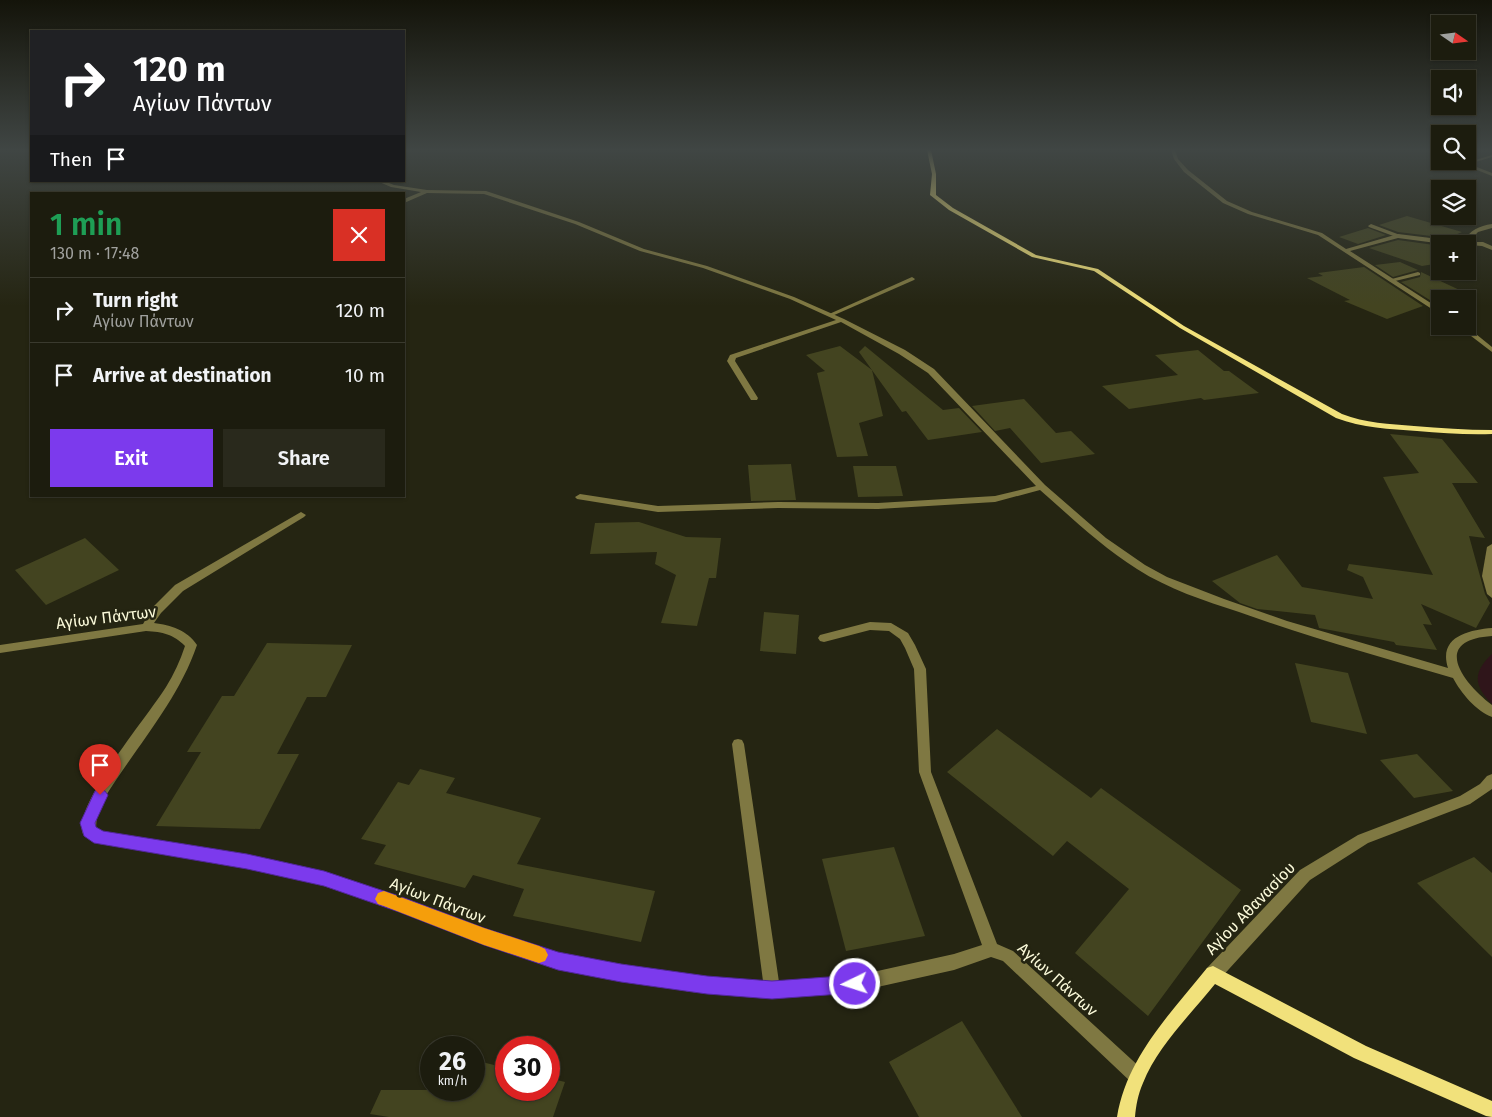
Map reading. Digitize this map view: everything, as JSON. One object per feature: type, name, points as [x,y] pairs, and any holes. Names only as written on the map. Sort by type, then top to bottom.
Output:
[{"type":"street","points":[[514,202],[577,223],[642,250],[705,267],[792,298],[842,320],[902,352],[931,371],[1042,487],[1112,548],[1163,579],[1220,602],[1283,624],[1456,675]]},
{"type":"street","points":[[942,202],[1034,256],[1096,270],[1130,294],[1204,340],[1340,416],[1358,423],[1381,426],[1454,432],[1492,432]]},
{"type":"street","points":[[1225,202],[1250,213],[1318,233],[1431,306]]},
{"type":"street","points":[[1371,226],[1398,236],[1431,240]]},
{"type":"street","points":[[1471,235],[1485,227],[1492,226]]},
{"type":"street","points":[[1344,251],[1398,236]]},
{"type":"street","points":[[1476,243],[1492,248]]},
{"type":"street","points":[[1391,280],[1418,274]]},
{"type":"street","points":[[830,315],[912,279]]},
{"type":"street","points":[[754,398],[731,361],[733,357],[842,320]]},
{"type":"street","points":[[1473,335],[1492,350]]},
{"type":"street","points":[[580,498],[658,509],[778,505],[903,505],[995,499],[1042,487]]},
{"type":"street","points":[[146,627],[157,610],[179,588],[301,515]]},
{"type":"street","points":[[1492,547],[1487,576],[1492,594]]},
{"type":"street","points":[[824,638],[870,626],[891,627],[904,636],[911,648],[920,669],[924,772],[991,949]]},
{"type":"street","name":"Αγίων Πάντων","points":[[0,649],[146,627],[168,628],[181,635],[191,645],[188,658],[174,686],[107,783],[93,808],[87,823],[89,831],[100,838],[247,862],[324,878],[399,904],[484,937],[558,961],[691,984],[772,990],[855,984],[954,962],[991,949],[1008,956],[1137,1076]]},
{"type":"street","points":[[1492,632],[1471,634],[1457,641],[1451,652],[1450,659],[1456,675],[1471,694],[1492,712]]},
{"type":"street","points":[[738,744],[772,990]]},
{"type":"street","name":"Αγίου Αθανασίου","points":[[1126,1117],[1129,1100],[1137,1076],[1153,1051],[1213,974],[1305,875],[1362,839],[1465,800],[1485,788],[1492,780]]},
{"type":"street","points":[[1213,974],[1360,1052],[1492,1110]]},
{"type":"shaded area","points":[[1492,654],[1492,704],[1481,691],[1478,679],[1481,667]]},
{"type":"building","points":[[1407,216],[1431,223],[1431,225],[1438,225],[1462,232],[1455,235],[1431,236],[1398,232],[1379,225]]},
{"type":"building","points":[[1368,228],[1386,235],[1358,244],[1339,237]]},
{"type":"building","points":[[1398,240],[1431,245],[1431,264],[1422,266],[1369,248]]},
{"type":"building","points":[[1400,262],[1418,270],[1393,277],[1375,265]]},
{"type":"building","points":[[1364,267],[1423,306],[1387,319],[1344,301],[1350,300],[1307,278],[1323,276],[1318,273]]},
{"type":"building","points":[[1421,272],[1431,277],[1431,280],[1438,280],[1460,290],[1431,290],[1431,301],[1401,282],[1420,277]]},
{"type":"building","points":[[840,346],[872,370],[883,416],[859,423],[868,456],[837,457],[817,373],[825,371],[806,355]]},
{"type":"building","points":[[865,346],[943,410],[959,408],[982,432],[928,440],[906,411],[902,412],[859,352]]},
{"type":"building","points":[[1198,350],[1224,371],[1229,371],[1259,393],[1204,400],[1201,398],[1129,409],[1102,386],[1178,375],[1155,355]]},
{"type":"building","points":[[1024,399],[1056,433],[1071,431],[1095,454],[1041,463],[1010,428],[995,431],[972,406]]},
{"type":"building","points":[[1390,434],[1442,439],[1478,483],[1452,483],[1485,538],[1469,536],[1485,594],[1490,603],[1476,628],[1421,604],[1432,625],[1423,624],[1437,650],[1396,645],[1394,642],[1319,628],[1315,615],[1257,609],[1240,603],[1212,581],[1277,555],[1302,587],[1373,599],[1363,577],[1347,570],[1349,564],[1433,575],[1383,477],[1419,473]]},
{"type":"building","points":[[791,464],[796,500],[751,501],[748,465]]},
{"type":"building","points":[[853,466],[896,466],[903,496],[858,497]]},
{"type":"building","points":[[639,522],[686,537],[721,538],[716,578],[709,578],[697,626],[661,623],[676,575],[655,564],[657,552],[590,554],[595,523]]},
{"type":"building","points":[[85,538],[119,570],[46,605],[15,570]]},
{"type":"building","points":[[764,612],[799,615],[796,654],[760,651]]},
{"type":"building","points":[[267,643],[352,645],[326,697],[307,697],[277,754],[299,754],[260,829],[156,826],[201,752],[187,752],[222,696],[234,696]]},
{"type":"building","points":[[1295,663],[1348,673],[1367,734],[1311,722]]},
{"type":"building","points":[[997,729],[1091,798],[1101,788],[1241,890],[1148,1016],[1075,953],[1129,889],[1067,841],[1053,856],[947,772]]},
{"type":"building","points":[[1417,754],[1453,791],[1414,798],[1380,760]]},
{"type":"building","points":[[420,769],[455,778],[446,793],[541,818],[517,864],[655,891],[641,942],[513,916],[524,889],[473,875],[465,888],[374,864],[386,845],[361,839],[398,782],[409,785]]},
{"type":"building","points":[[894,847],[925,936],[846,951],[822,859]]},
{"type":"building","points":[[1474,857],[1492,873],[1492,957],[1417,883]]},
{"type":"building","points":[[962,1021],[1022,1117],[919,1117],[889,1062]]},
{"type":"building","points":[[485,1063],[495,1065],[495,1101],[558,1101],[553,1117],[389,1117],[370,1114],[381,1090],[420,1090],[420,1101],[485,1101]]},
{"type":"building","points":[[560,1081],[565,1082],[560,1097]]},
{"type":"slow traffic","points":[[384,899],[484,937],[539,955]]},
{"type":"route","points":[[100,795],[87,823],[89,831],[100,838],[114,842],[247,862],[324,878],[399,904],[484,937],[558,961],[691,984],[772,990],[855,984]]}]
